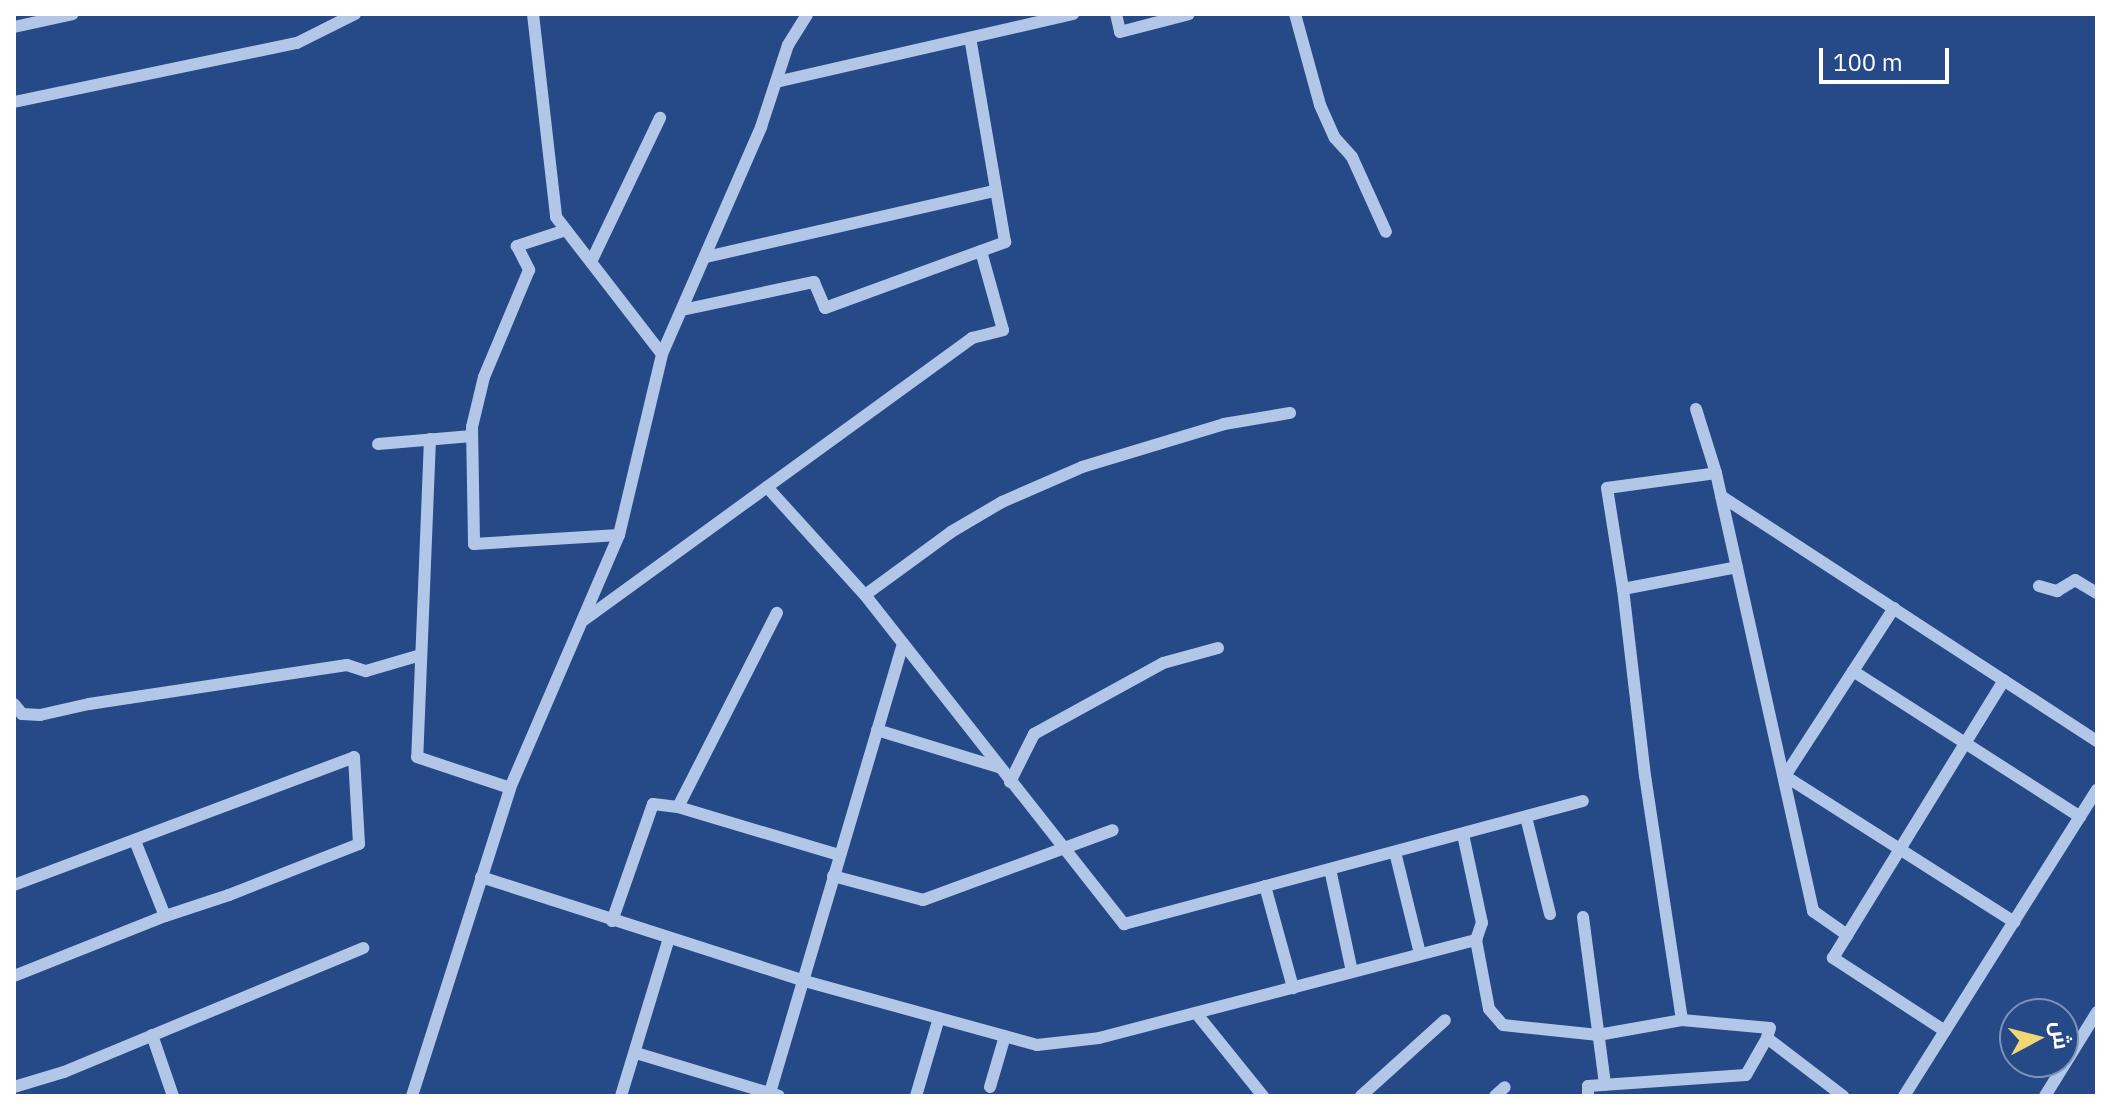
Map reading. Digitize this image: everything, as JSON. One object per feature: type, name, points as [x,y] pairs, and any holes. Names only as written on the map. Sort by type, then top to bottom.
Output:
[{"type":"street","points":[[14,27],[73,14]]},
{"type":"street","points":[[14,102],[297,43],[355,14]]},
{"type":"street","points":[[533,14],[556,217],[662,354]]},
{"type":"street","points":[[412,1096],[510,788],[619,535],[662,354],[761,127],[788,45],[807,14]]},
{"type":"street","points":[[776,82],[1073,14]]},
{"type":"street","points":[[1116,14],[1120,32],[1189,14]]},
{"type":"street","points":[[1295,14],[1320,105],[1335,138],[1352,157],[1386,232]]},
{"type":"street","points":[[682,310],[814,282],[825,308],[1005,242],[970,38]]},
{"type":"street","points":[[591,262],[660,118]]},
{"type":"street","points":[[706,257],[995,191]]},
{"type":"street","points":[[566,230],[517,246],[529,270],[484,377],[472,436],[474,544],[619,535]]},
{"type":"street","points":[[582,622],[972,338],[1003,330],[981,251]]},
{"type":"street","points":[[1696,409],[1716,473],[1813,911],[1847,935]]},
{"type":"street","points":[[865,595],[951,532],[1002,502],[1082,467],[1224,424],[1290,413]]},
{"type":"street","points":[[378,444],[472,436]]},
{"type":"street","points":[[430,439],[417,757],[510,788]]},
{"type":"street","points":[[1682,1020],[1645,776],[1623,589],[1607,488],[1716,473]]},
{"type":"street","points":[[767,487],[865,595],[1124,924],[1583,801]]},
{"type":"street","points":[[1721,496],[2097,741]]},
{"type":"street","points":[[1623,589],[1737,567]]},
{"type":"street","points":[[2039,586],[2057,591],[2075,580],[2097,593]]},
{"type":"street","points":[[1785,776],[1894,608]]},
{"type":"street","points":[[678,807],[777,613]]},
{"type":"street","points":[[636,1053],[773,1095],[801,980],[903,643]]},
{"type":"street","points":[[1010,782],[1034,734],[1163,663],[1218,648]]},
{"type":"street","points":[[14,704],[22,714],[40,715],[89,704],[347,665],[366,671],[421,655]]},
{"type":"street","points":[[1853,671],[2080,817]]},
{"type":"street","points":[[1945,1031],[1833,958],[2004,680]]},
{"type":"street","points":[[877,730],[998,767]]},
{"type":"street","points":[[14,885],[354,757],[359,844],[14,976]]},
{"type":"street","points":[[1785,776],[2014,922]]},
{"type":"street","points":[[1904,1096],[2097,790]]},
{"type":"street","points":[[612,921],[653,804],[678,807],[839,855]]},
{"type":"street","points":[[1526,817],[1550,914]]},
{"type":"street","points":[[833,876],[923,900],[1113,830]]},
{"type":"street","points":[[1463,834],[1482,923],[1476,940],[1489,1009],[1503,1025],[1598,1035],[1682,1020],[1770,1028],[1746,1075],[1588,1086],[1588,1096]]},
{"type":"street","points":[[135,841],[165,916]]},
{"type":"street","points":[[1395,852],[1420,954]]},
{"type":"street","points":[[1330,869],[1352,972]]},
{"type":"street","points":[[481,877],[801,980],[1037,1045],[1099,1038],[1476,940]]},
{"type":"street","points":[[1265,886],[1293,988]]},
{"type":"street","points":[[1583,917],[1605,1085]]},
{"type":"street","points":[[621,1096],[669,938]]},
{"type":"street","points":[[15,1084],[64,1072],[363,948]]},
{"type":"street","points":[[2045,1096],[2097,1012]]},
{"type":"street","points":[[1196,1013],[1263,1096]]},
{"type":"street","points":[[916,1096],[939,1018]]},
{"type":"street","points":[[1361,1096],[1445,1020]]},
{"type":"street","points":[[152,1035],[173,1096]]},
{"type":"street","points":[[990,1087],[1005,1036]]},
{"type":"street","points":[[1767,1038],[1843,1096]]},
{"type":"street","points":[[1819,1096],[1830,1086]]}]
